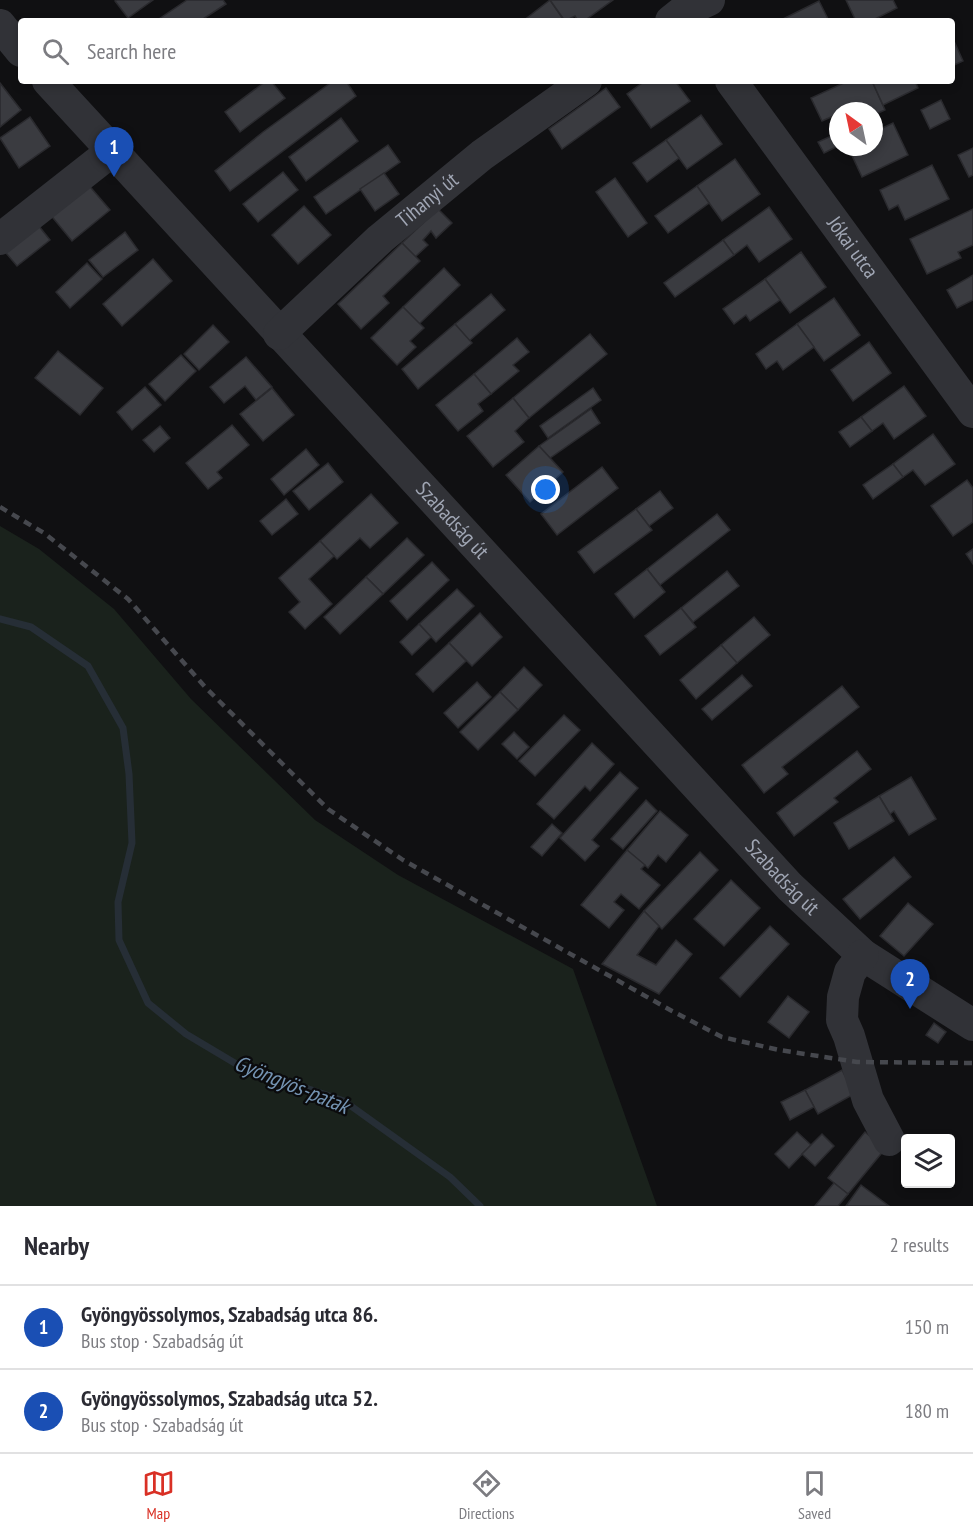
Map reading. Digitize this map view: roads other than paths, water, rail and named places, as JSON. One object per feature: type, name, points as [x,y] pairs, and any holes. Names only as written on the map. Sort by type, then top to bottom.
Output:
[{"type":"street","points":[[677,14],[710,0]]},
{"type":"street","points":[[0,25],[18,47]]},
{"type":"street","name":"Szabadság út","points":[[51,84],[783,879],[863,955],[973,1024]]},
{"type":"street","name":"Tihanyi út","points":[[279,334],[380,239],[463,170],[582,84]]},
{"type":"street","name":"Jókai utca","points":[[733,84],[973,412]]},
{"type":"street","points":[[0,239],[112,151]]},
{"type":"street","points":[[863,955],[850,972],[843,997],[842,1020],[868,1100],[889,1140]]},
{"type":"waterway","name":"Gyöngyös-patak","points":[[0,619],[31,627],[88,666],[123,728],[129,774],[132,843],[118,902],[119,940],[148,1003],[186,1034],[238,1065],[344,1101],[450,1177],[480,1206]]},
{"type":"railway","points":[[0,507],[44,533],[128,599],[205,687],[328,809],[403,860],[722,1037],[779,1050],[857,1062],[973,1063]]},
{"type":"place","name":"Gyöngyössolymos, Szabadság utca 86.","points":[[114,177]]},
{"type":"place","name":"Gyöngyössolymos, Szabadság utca 52.","points":[[910,1009]]}]
